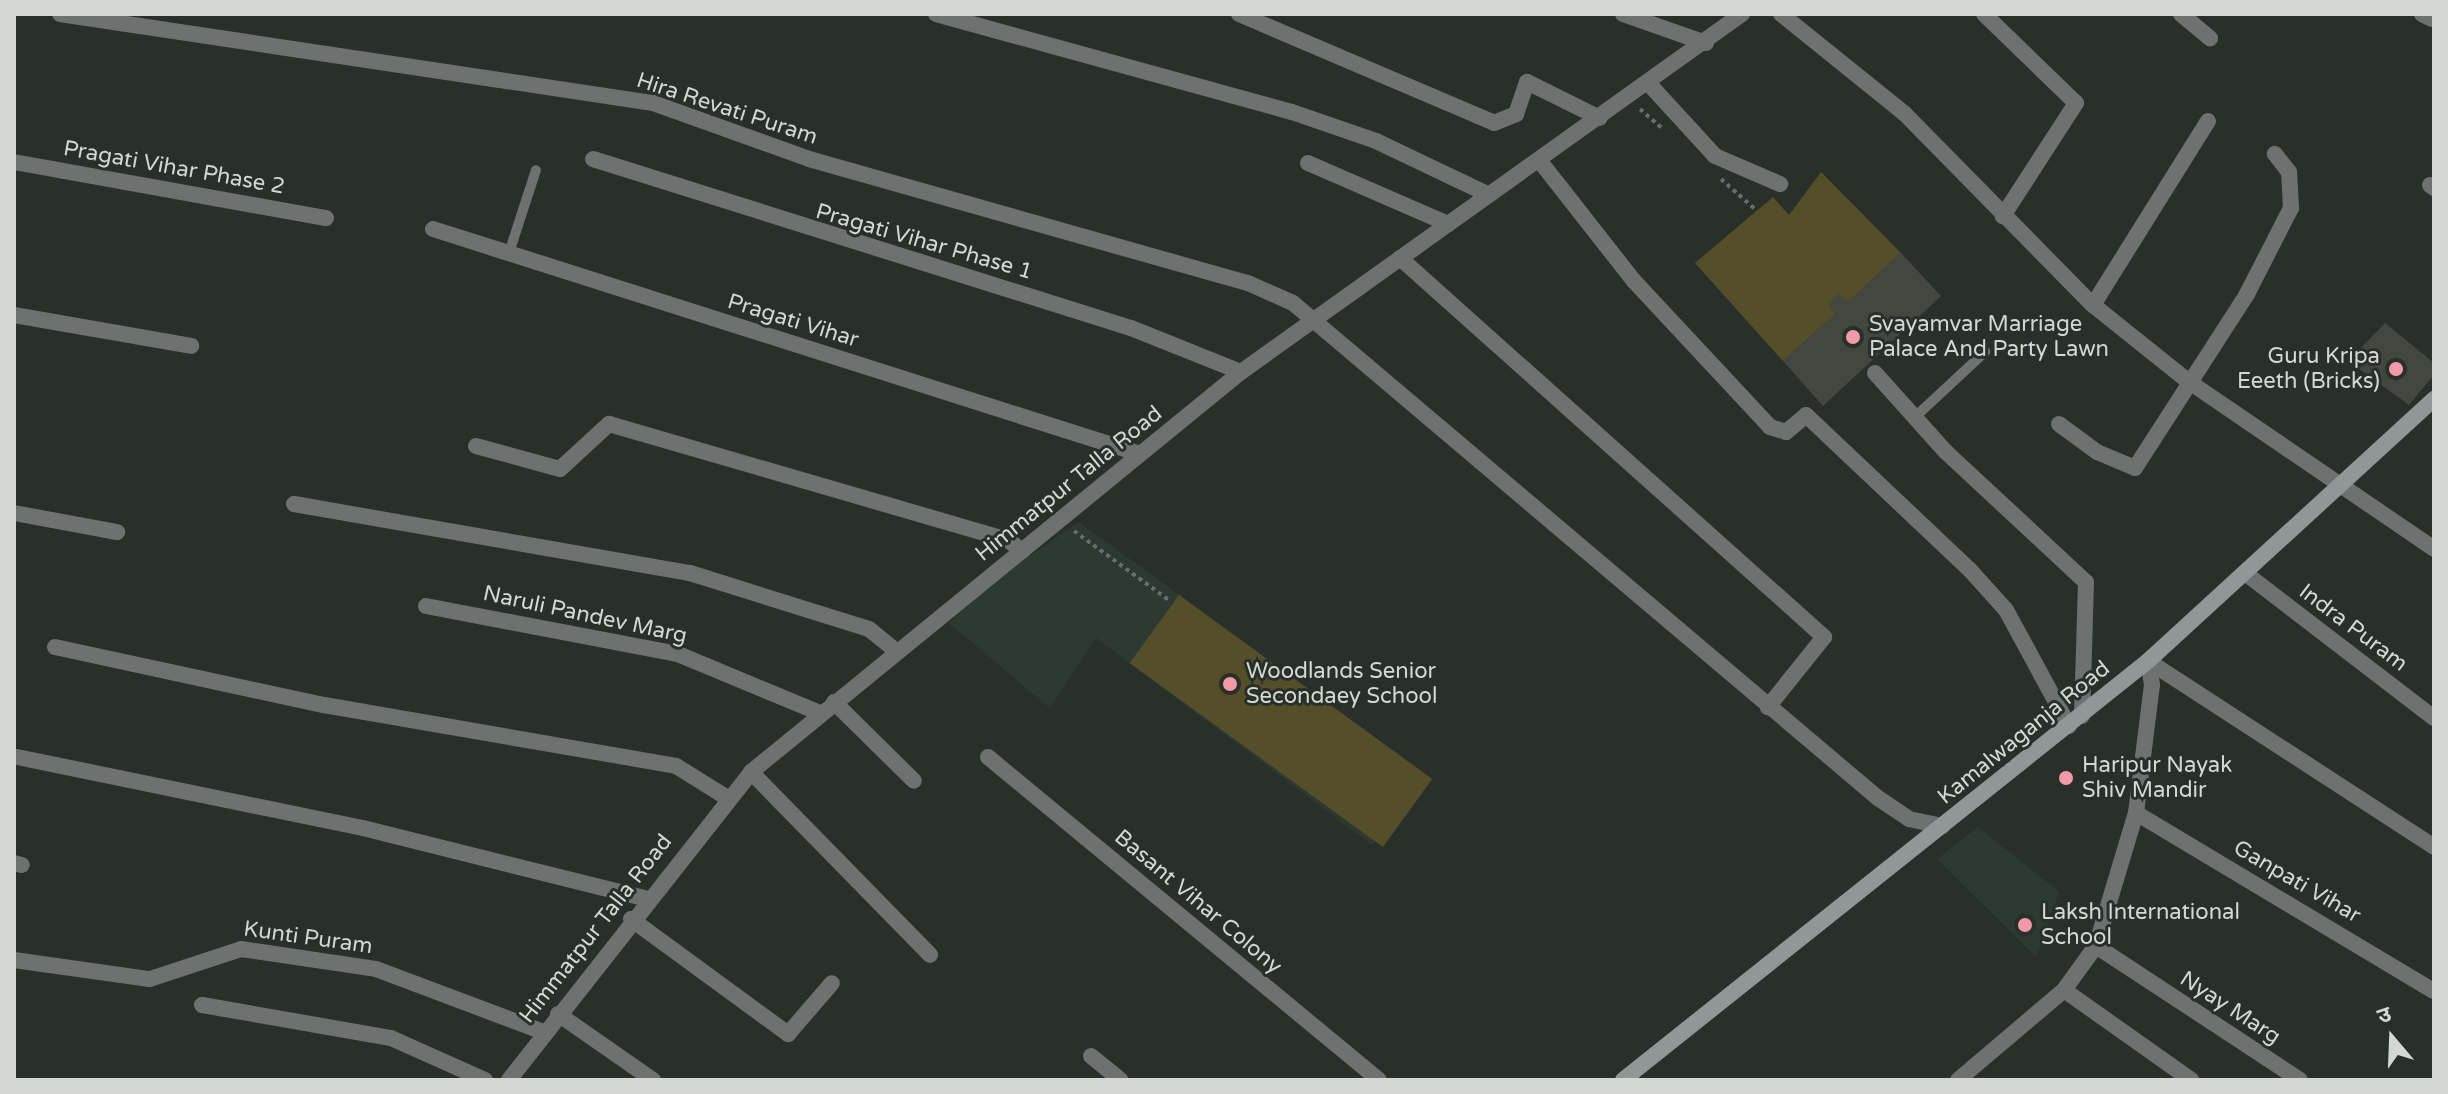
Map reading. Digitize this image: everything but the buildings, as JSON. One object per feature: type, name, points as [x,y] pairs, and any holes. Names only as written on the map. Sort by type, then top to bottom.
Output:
[{"type":"main road","name":"Kamalwaganja Road","points":[[1623,1080],[2148,661],[2434,399]]},
{"type":"street","name":"Hira Revati Puram","points":[[60,14],[653,103],[809,159],[1248,283],[1311,319],[1878,798],[1909,819],[1942,826]]},
{"type":"street","points":[[936,14],[1292,112],[1376,141],[1489,195]]},
{"type":"street","points":[[1239,14],[1494,123],[1516,114],[1527,82],[1600,118]]},
{"type":"street","points":[[1623,14],[1706,43]]},
{"type":"street","name":"Himmatpur Talla Road","points":[[509,1080],[726,797],[751,772],[894,649],[1022,551],[1241,372],[1311,319],[1650,85],[1742,14]]},
{"type":"street","points":[[1781,14],[1891,101],[2093,305],[2188,381],[2434,549]]},
{"type":"street","points":[[1984,14],[2076,103],[2003,216]]},
{"type":"street","points":[[2181,14],[2210,38]]},
{"type":"street","points":[[1650,85],[1715,156],[1780,184]]},
{"type":"street","points":[[2093,305],[2208,121]]},
{"type":"street","points":[[2059,424],[2097,452],[2135,468],[2188,381],[2247,294],[2291,208],[2289,172],[2275,154]]},
{"type":"street","name":"Pragati Vihar Phase 1","points":[[593,159],[1131,328],[1241,372]]},
{"type":"street","points":[[1539,160],[1634,281],[1770,427],[1786,432],[1806,415],[1970,570],[2006,610],[2075,721]]},
{"type":"street","name":"Pragati Vihar Phase 2","points":[[14,162],[326,218]]},
{"type":"street","points":[[1308,163],[1448,224]]},
{"type":"street","name":"Pragati Vihar","points":[[433,229],[1140,454]]},
{"type":"street","points":[[1400,258],[1824,637],[1768,707]]},
{"type":"street","points":[[14,315],[191,346]]},
{"type":"street","points":[[1875,373],[1915,417],[2086,582],[2075,721]]},
{"type":"street","points":[[476,446],[554,470],[609,424],[1008,540],[1022,551]]},
{"type":"street","points":[[294,504],[690,573],[869,629],[894,649]]},
{"type":"street","points":[[14,513],[117,532]]},
{"type":"street","name":"Indra Puram","points":[[2245,573],[2434,718]]},
{"type":"street","name":"Naruli Pandev Marg","points":[[426,606],[678,654],[820,713]]},
{"type":"street","points":[[55,647],[324,705],[676,766],[726,797]]},
{"type":"street","points":[[1968,1078],[2064,990],[2096,946],[2136,813],[2152,685],[2148,661]]},
{"type":"street","points":[[2148,661],[2434,847]]},
{"type":"street","points":[[834,702],[914,781]]},
{"type":"street","points":[[17,757],[349,825],[647,899]]},
{"type":"street","name":"Basant Vihar Colony","points":[[988,757],[1379,1080]]},
{"type":"street","points":[[751,772],[930,955]]},
{"type":"street","name":"Ganpati Vihar","points":[[2136,813],[2434,991]]},
{"type":"street","points":[[631,919],[788,1034],[832,983]]},
{"type":"street","name":"Nyay Marg","points":[[2096,946],[2300,1080]]},
{"type":"street","name":"Kunti Puram","points":[[14,960],[150,979],[241,949],[376,969],[544,1032]]},
{"type":"street","points":[[2064,990],[2191,1080]]},
{"type":"street","points":[[202,1005],[391,1038],[485,1080]]},
{"type":"street","points":[[558,1014],[653,1080]]},
{"type":"street","points":[[1091,1056],[1121,1080]]},
{"type":"lane","points":[[509,253],[536,170]]},
{"type":"lane","points":[[1915,417],[1985,352]]},
{"type":"path","points":[[1059,521],[1169,600]]},
{"type":"shaded area","points":[[1821,172],[1901,253],[1848,302],[1839,294],[1828,304],[1836,313],[1783,361],[1695,263],[1773,197],[1789,215]]},
{"type":"shaded area","name":"Woodlands Senior Secondaey School","points":[[1079,522],[1432,779],[1372,845],[1096,638],[1050,708],[949,623],[994,581]]},
{"type":"shaded area","points":[[1179,595],[1432,779],[1383,847],[1130,663]]},
{"type":"shaded area","name":"Laksh International School","points":[[1978,827],[2059,892],[2036,957],[1937,859]]},
{"type":"place","name":"Svayamvar Marriage Palace And Party Lawn","points":[[1853,337]]},
{"type":"place","name":"Guru Kripa Eeeth (Bricks)","points":[[2396,369]]},
{"type":"place","name":"Woodlands Senior Secondaey School","points":[[1230,684]]},
{"type":"place","name":"Haripur Nayak Shiv Mandir","points":[[2066,778]]},
{"type":"place","name":"Laksh International School","points":[[2025,925]]}]
